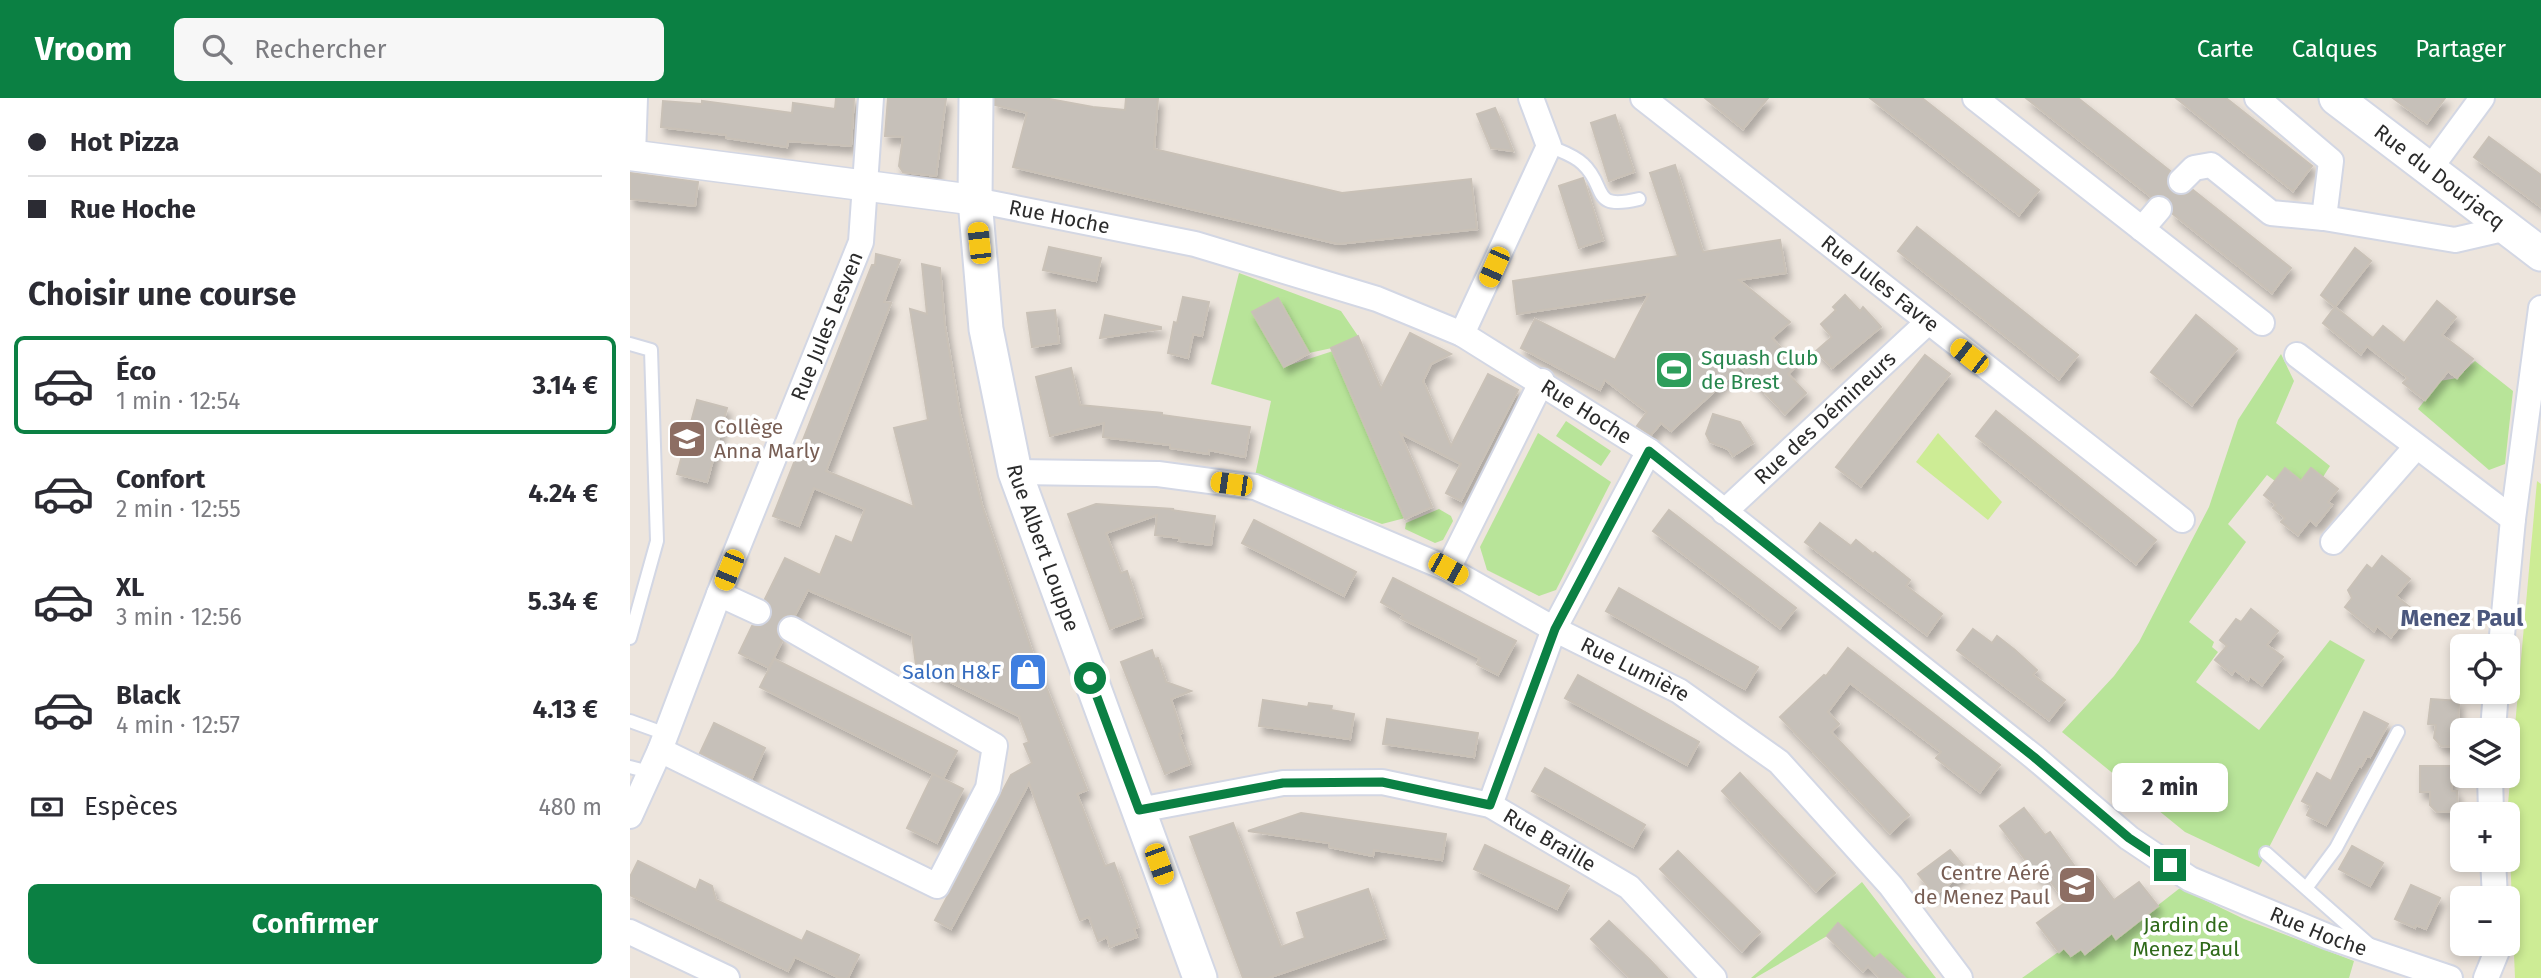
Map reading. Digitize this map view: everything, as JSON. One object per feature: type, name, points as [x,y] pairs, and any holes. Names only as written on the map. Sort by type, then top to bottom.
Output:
[{"type":"main road","name":"Rue Albert Louppe","points":[[976,98],[975,200],[986,329],[1015,472],[1200,978]]},
{"type":"main road","name":"Rue du Dourjacq","points":[[2336,98],[2541,254]]},
{"type":"street","points":[[631,155],[635,98]]},
{"type":"street","name":"Rue Jules Lesven","points":[[630,816],[639,770],[663,742],[719,594],[861,242],[871,98]]},
{"type":"street","points":[[1462,334],[1549,146],[1531,98]]},
{"type":"street","name":"Rue Jules Favre","points":[[1643,98],[2182,520]]},
{"type":"street","points":[[1975,98],[2262,323]]},
{"type":"street","points":[[2257,98],[2331,161],[2324,218]]},
{"type":"street","points":[[2429,170],[2482,98]]},
{"type":"street","name":"Rue Hoche","points":[[631,155],[975,200],[1195,244],[1377,299],[1462,334],[1542,381],[1649,451],[2034,757],[2129,838],[2190,879],[2329,937],[2450,978]]},
{"type":"street","points":[[2181,181],[2194,168],[2211,165],[2271,213],[2324,218],[2455,240],[2507,228]]},
{"type":"street","points":[[2142,229],[2159,209]]},
{"type":"street","points":[[2502,634],[2513,519],[2541,307]]},
{"type":"street","name":"Rue des Démineurs","points":[[1724,512],[1927,323]]},
{"type":"street","points":[[2297,355],[2513,519]]},
{"type":"street","points":[[1448,569],[1542,381]]},
{"type":"street","points":[[2333,542],[2416,447]]},
{"type":"street","points":[[1490,805],[1555,629],[1649,451]]},
{"type":"street","name":"Rue Lumière","points":[[1015,472],[1158,474],[1255,487],[1448,569],[1555,629],[1679,691],[1779,762],[1891,886],[1960,978]]},
{"type":"street","points":[[719,594],[758,612]]},
{"type":"street","points":[[663,742],[937,886],[988,788],[995,746],[792,629]]},
{"type":"street","name":"Rue Braille","points":[[1139,810],[1296,782],[1382,782],[1490,805],[1629,887],[1714,978]]},
{"type":"street","points":[[630,932],[727,978]]},
{"type":"street","points":[[2486,978],[2495,956]]},
{"type":"lane","points":[[1549,146],[1582,162],[1599,191],[1608,200],[1618,204],[1639,199]]},
{"type":"lane","points":[[630,344],[651,350],[657,541],[630,638]]},
{"type":"lane","points":[[630,720],[663,742]]},
{"type":"lane","points":[[2307,887],[2336,848],[2398,732]]},
{"type":"lane","points":[[2266,853],[2384,957]]},
{"type":"green space","points":[[1239,273],[1341,311],[1358,336],[1332,348],[1309,353],[1278,298],[1253,312],[1284,367],[1333,351],[1405,518],[1382,524],[1255,476],[1271,401],[1211,384]]},
{"type":"green space","points":[[2281,354],[2294,381],[2276,423],[2330,466],[2323,477],[2311,468],[2301,481],[2285,469],[2275,481],[2267,475],[2228,524],[2246,542],[2189,622],[2214,642],[2212,647],[2218,652],[2196,682],[2259,730],[2330,640],[2365,660],[2259,867],[2185,832],[2062,732],[2114,676],[2139,642],[2209,507],[2238,420]]},
{"type":"green space","points":[[2475,361],[2513,391],[2505,464],[2489,470],[2418,409],[2440,381],[2457,378]]},
{"type":"green space","points":[[1566,421],[1611,451],[1601,466],[1556,436]]},
{"type":"green space","points":[[1538,433],[1611,482],[1556,590],[1539,596],[1487,570],[1480,547]]},
{"type":"green space","points":[[1938,433],[2002,502],[1988,520],[1916,462]]},
{"type":"green space","points":[[2537,481],[2541,484],[2541,978],[2515,978],[2514,956],[2520,956],[2520,886],[2511,886],[2511,872],[2520,872],[2520,802],[2508,802],[2509,788],[2520,788],[2520,718],[2516,718],[2517,704],[2520,704],[2520,670]]},
{"type":"green space","points":[[1439,509],[1451,516],[1453,521],[1443,540],[1435,543],[1405,529],[1406,523]]},
{"type":"green space","points":[[1862,882],[1936,978],[1905,978],[1880,954],[1874,959],[1838,924],[1827,936],[1751,978]]},
{"type":"green space","name":"Jardin de Menez Paul","points":[[2180,888],[2244,919],[2354,961],[2349,978],[2022,978],[2064,948],[2081,949],[2085,954],[2099,944],[2109,930],[2116,938]]},
{"type":"building","points":[[836,98],[854,98],[851,146],[788,141],[787,147],[726,138],[726,135],[661,127],[663,101],[702,104],[702,101],[792,113],[793,103],[835,109]]},
{"type":"building","points":[[888,98],[946,98],[936,176],[903,172],[899,166],[903,137],[885,136]]},
{"type":"building","points":[[995,98],[1044,98],[1125,110],[1126,98],[1158,98],[1154,149],[1342,193],[1471,179],[1477,229],[1338,244],[1013,167],[1027,113],[995,105]]},
{"type":"building","points":[[1705,98],[1768,98],[1743,129]]},
{"type":"building","points":[[1870,98],[1922,98],[2039,190],[2019,215]]},
{"type":"building","points":[[2026,98],[2078,98],[2170,171],[2167,184],[2171,192],[2184,195],[2193,190],[2291,268],[2272,293],[2173,214],[2173,205],[2168,197],[2161,194],[2151,197]]},
{"type":"building","points":[[2176,98],[2226,98],[2312,166],[2293,191]]},
{"type":"building","points":[[2393,98],[2445,98],[2427,123]]},
{"type":"building","points":[[1495,108],[1513,151],[1491,148],[1477,114]]},
{"type":"building","points":[[1615,115],[1634,172],[1609,181],[1591,123]]},
{"type":"building","points":[[2489,137],[2541,175],[2541,207],[2474,157]]},
{"type":"building","points":[[1675,165],[1703,252],[1780,240],[1786,273],[1739,280],[1790,322],[1772,338],[1797,365],[1788,374],[1806,393],[1785,414],[1741,367],[1671,431],[1661,423],[1651,435],[1637,426],[1647,412],[1605,380],[1600,390],[1521,348],[1535,319],[1615,360],[1649,294],[1517,314],[1513,281],[1678,256],[1650,173]]},
{"type":"building","points":[[630,173],[698,182],[695,206],[630,199]]},
{"type":"building","points":[[1583,178],[1603,240],[1579,248],[1559,186]]},
{"type":"building","points":[[1917,227],[2078,355],[2059,379],[1898,251]]},
{"type":"building","points":[[1049,247],[1101,258],[1096,281],[1043,270]]},
{"type":"building","points":[[2355,248],[2371,261],[2335,307],[2321,295]]},
{"type":"building","points":[[876,254],[900,260],[884,302],[891,303],[826,471],[914,507],[894,428],[928,420],[910,309],[927,314],[922,264],[940,268],[945,326],[960,414],[982,505],[1033,654],[1087,790],[1077,794],[1105,866],[1114,863],[1138,927],[1134,929],[1137,937],[1110,947],[1107,937],[1098,941],[1089,917],[1080,920],[1029,783],[951,929],[935,920],[1011,775],[1032,763],[1024,744],[1029,742],[1019,716],[916,665],[912,635],[808,590],[795,615],[784,616],[778,622],[776,630],[782,641],[769,668],[739,653],[752,626],[760,627],[771,619],[773,610],[765,599],[785,558],[820,575],[836,536],[852,543],[865,509],[814,488],[799,526],[773,516],[872,265],[875,265]]},
{"type":"building","points":[[1845,295],[1860,311],[1863,307],[1881,327],[1832,368],[1816,351],[1832,337],[1821,324],[1836,310],[1833,307]]},
{"type":"building","points":[[1183,297],[1209,302],[1202,336],[1193,334],[1188,358],[1168,353],[1174,322],[1177,323]]},
{"type":"building","points":[[1278,298],[1309,353],[1284,367],[1252,312]]},
{"type":"building","points":[[2437,301],[2456,317],[2442,335],[2473,359],[2457,378],[2448,371],[2425,400],[2403,383],[2408,378],[2367,346],[2361,354],[2323,323],[2335,307],[2373,338],[2383,326],[2404,343]]},
{"type":"building","points":[[1055,310],[1059,343],[1032,347],[1027,313]]},
{"type":"building","points":[[1105,315],[1161,327],[1161,329],[1100,338]]},
{"type":"building","points":[[2196,315],[2237,349],[2192,405],[2151,372]]},
{"type":"building","points":[[1410,333],[1451,354],[1431,364],[1423,381],[1451,446],[1488,374],[1518,390],[1461,501],[1446,493],[1461,464],[1400,433],[1432,507],[1405,519],[1331,348],[1358,336],[1381,389]]},
{"type":"building","points":[[1925,355],[1950,374],[1861,486],[1836,467]]},
{"type":"building","points":[[1071,368],[1080,405],[1162,413],[1250,427],[1245,457],[1103,437],[1104,423],[1050,436],[1036,377]]},
{"type":"building","points":[[697,400],[727,408],[707,482],[677,474]]},
{"type":"building","points":[[1996,411],[2156,540],[2136,564],[1976,436]]},
{"type":"building","points":[[1713,414],[1740,422],[1753,443],[1733,456],[1728,449],[1710,442],[1706,434]]},
{"type":"building","points":[[2285,468],[2301,481],[2311,468],[2338,489],[2328,502],[2332,505],[2316,525],[2310,520],[2298,535],[2281,522],[2285,518],[2273,508],[2276,505],[2264,495]]},
{"type":"building","points":[[1096,504],[1174,509],[1171,510],[1215,516],[1211,545],[1155,535],[1157,515],[1106,533],[1121,573],[1127,571],[1142,617],[1110,629],[1068,514]]},
{"type":"building","points":[[1669,510],[1796,608],[1780,628],[1653,531]]},
{"type":"building","points":[[1254,520],[1356,572],[1344,596],[1242,543]]},
{"type":"building","points":[[1820,523],[1851,546],[1856,540],[1873,554],[1875,552],[1910,580],[1906,586],[1942,614],[1927,635],[1805,542]]},
{"type":"building","points":[[2382,556],[2410,579],[2396,596],[2413,610],[2391,637],[2377,626],[2374,631],[2345,607],[2352,598],[2348,590],[2367,565],[2372,569]]},
{"type":"building","points":[[1393,578],[1516,641],[1498,675],[1477,664],[1480,658],[1401,618],[1403,615],[1381,602]]},
{"type":"building","points":[[1619,588],[1758,667],[1745,689],[1606,611]]},
{"type":"building","points":[[2251,609],[2278,631],[2267,645],[2283,657],[2262,685],[2250,676],[2248,680],[2235,670],[2232,674],[2215,660],[2227,646],[2220,640],[2236,619],[2241,622]]},
{"type":"building","points":[[1973,629],[1992,643],[1997,636],[2037,670],[2033,675],[2065,700],[2049,720],[1957,650]]},
{"type":"building","points":[[1848,648],[2000,765],[1980,792],[1936,758],[1941,752],[1850,683],[1828,712],[1839,724],[1831,732],[1909,815],[1890,833],[1780,717],[1826,676]]},
{"type":"building","points":[[1152,650],[1155,659],[1158,658],[1166,682],[1191,691],[1171,699],[1182,733],[1179,734],[1190,764],[1165,774],[1121,662]]},
{"type":"building","points":[[774,659],[957,751],[943,779],[760,687]]},
{"type":"building","points":[[1578,675],[1699,742],[1687,765],[1565,698]]},
{"type":"building","points":[[2431,699],[2459,704],[2458,718],[2450,718],[2450,746],[2441,746],[2434,738],[2436,725],[2428,724]]},
{"type":"building","points":[[1263,700],[1308,707],[1309,703],[1332,706],[1331,710],[1354,714],[1350,739],[1259,726]]},
{"type":"building","points":[[2364,712],[2388,724],[2370,757],[2367,756],[2361,767],[2359,766],[2326,825],[2307,815],[2311,806],[2302,801],[2317,773],[2331,781]]},
{"type":"building","points":[[1387,719],[1478,733],[1474,757],[1383,744]]},
{"type":"building","points":[[714,723],[765,748],[752,778],[700,753]]},
{"type":"building","points":[[2420,766],[2450,766],[2450,788],[2457,791],[2458,802],[2450,802],[2450,811],[2437,812],[2430,805],[2430,792],[2420,792]]},
{"type":"building","points":[[1545,768],[1645,825],[1633,847],[1532,791]]},
{"type":"building","points":[[1740,773],[1835,873],[1816,891],[1722,791]]},
{"type":"building","points":[[933,774],[963,789],[937,843],[907,828]]},
{"type":"building","name":"Centre Aéré de Menez Paul","points":[[2024,808],[2045,835],[2050,832],[2081,875],[2090,868],[2114,900],[2139,882],[2158,906],[2116,939],[2112,933],[2085,954],[2081,949],[2071,956],[2064,948],[2059,952],[2037,923],[2066,902],[2045,874],[2039,878],[2000,826]]},
{"type":"building","points":[[1301,813],[1446,834],[1442,860],[1374,850],[1373,856],[1329,847],[1329,843],[1248,831]]},
{"type":"building","points":[[1233,823],[1281,947],[1305,938],[1297,913],[1368,889],[1385,938],[1268,978],[1243,978],[1190,837]]},
{"type":"building","points":[[1485,845],[1569,886],[1557,909],[1474,869]]},
{"type":"building","points":[[2352,846],[2383,863],[2370,886],[2339,869]]},
{"type":"building","points":[[1950,850],[1967,870],[1935,895],[1918,874]]},
{"type":"building","points":[[1678,851],[1760,932],[1742,951],[1660,869]]},
{"type":"building","points":[[638,861],[696,890],[700,880],[712,886],[716,900],[802,941],[807,931],[859,955],[848,978],[840,978],[795,957],[788,971],[630,895],[630,877]]},
{"type":"building","points":[[2411,885],[2440,898],[2426,929],[2416,925],[2415,928],[2395,919]]},
{"type":"building","points":[[1609,921],[1667,978],[1630,978],[1591,939]]},
{"type":"building","points":[[1838,923],[1874,959],[1880,954],[1905,978],[1880,978],[1868,966],[1863,971],[1827,936]]},
{"type":"tunnel","points":[[2159,209],[2181,181]]},
{"type":"tunnel","points":[[758,612],[791,629]]},
{"type":"place","name":"Squash Club de Brest","points":[[1674,370]]},
{"type":"place","name":"Collège Anna Marly","points":[[687,439]]},
{"type":"place","name":"Salon H&F","points":[[1028,672]]},
{"type":"place","name":"Centre Aéré de Menez Paul","points":[[2077,885]]},
{"type":"district","name":"Menez Paul","points":[[2462,618]]},
{"type":"route","points":[[1090,678],[1139,810],[1283,783],[1382,782],[1490,805],[1555,629],[1649,451],[2034,757],[2129,838],[2170,865]]}]
